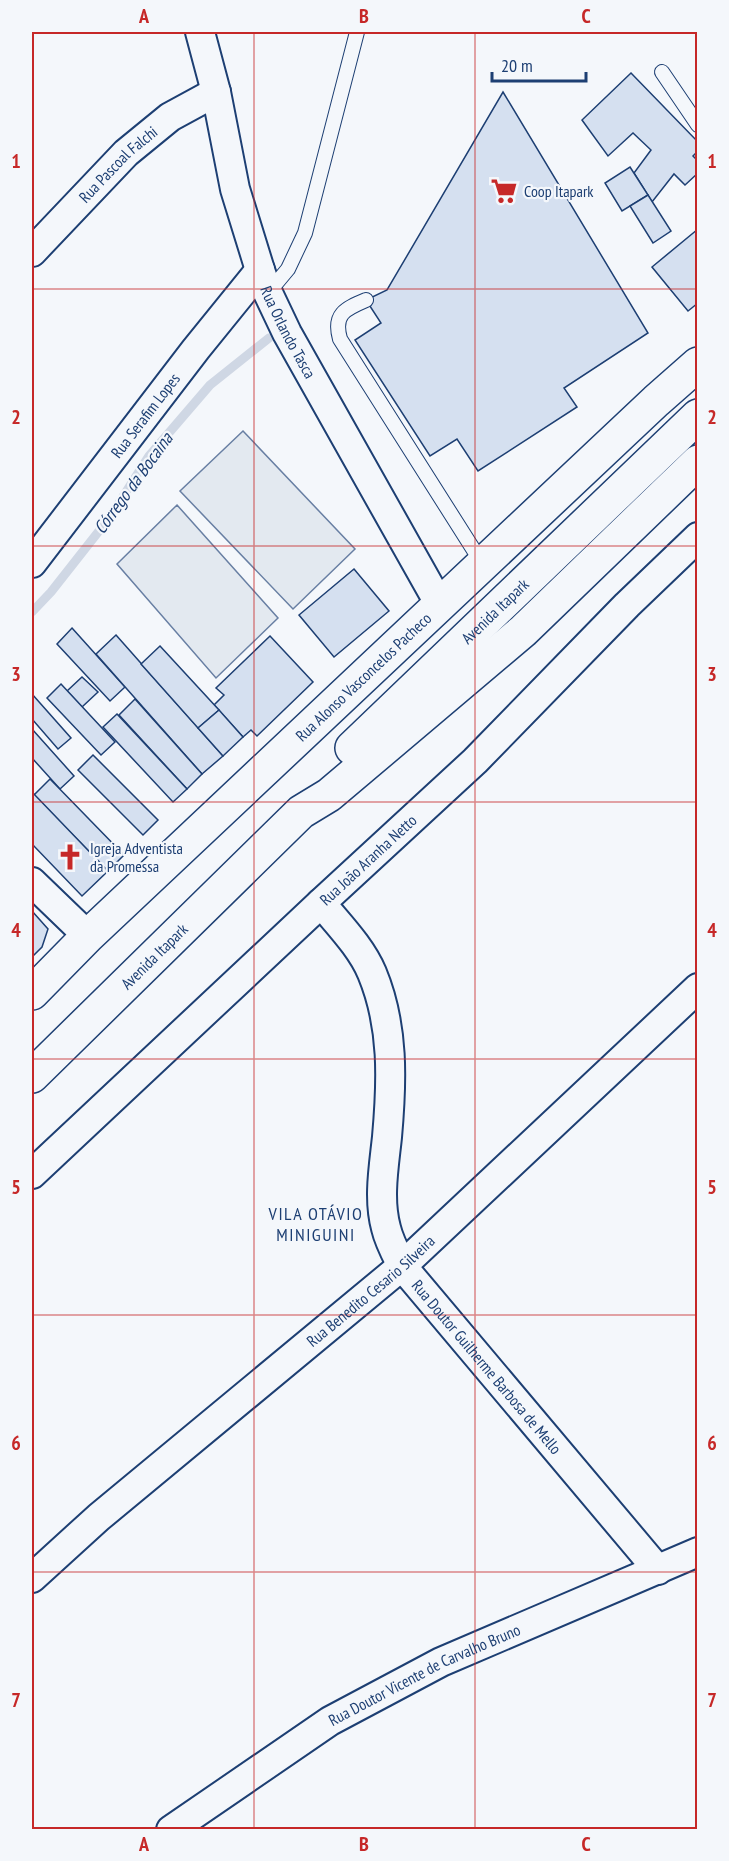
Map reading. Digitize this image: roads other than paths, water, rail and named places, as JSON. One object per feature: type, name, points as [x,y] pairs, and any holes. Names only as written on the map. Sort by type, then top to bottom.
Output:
[{"type":"main road","name":"Rua Alonso Vasconcelos Pacheco","points":[[32,993],[88,936],[698,364]]},
{"type":"main road","points":[[656,401],[693,429]]},
{"type":"main road","name":"Avenida Itapark","points":[[301,812],[316,783],[693,429]]},
{"type":"main road","name":"Avenida Itapark","points":[[32,1076],[301,812],[328,795],[523,631],[698,462]]},
{"type":"street","name":"Rua Orlando Tasca","points":[[200,32],[216,92],[235,189],[264,281],[287,333],[440,605]]},
{"type":"street","name":"Rua Pascoal Falchi","points":[[32,252],[126,153],[170,117],[216,92]]},
{"type":"street","name":"Rua Serafim Lopes","points":[[32,563],[196,349],[264,281]]},
{"type":"street","name":"Rua João Aranha Netto","points":[[32,1174],[475,761],[627,604],[698,537]]},
{"type":"street","points":[[32,882],[88,936]]},
{"type":"street","name":"Rua Doutor Guilherme Barbosa de Mello","points":[[321,903],[358,948],[372,972],[384,1007],[390,1038],[391,1072],[382,1187],[386,1228],[402,1266],[658,1570]]},
{"type":"street","name":"Rua Benedito Cesario Silveira","points":[[32,1578],[99,1517],[402,1266],[698,988]]},
{"type":"street","name":"Rua Doutor Vicente de Carvalho Bruno","points":[[171,1830],[330,1721],[350,1710],[441,1662],[698,1552]]},
{"type":"lane","points":[[264,281],[288,269],[305,233],[357,32]]},
{"type":"lane","points":[[662,72],[698,125]]},
{"type":"lane","points":[[366,300],[351,306],[339,316],[336,326],[340,339],[483,564]]},
{"type":"waterway","name":"Córrego da Bocaina","points":[[32,612],[51,592],[110,517],[149,456],[210,385],[269,338]]},
{"type":"place","name":"Coop Itapark","points":[[504,191]]},
{"type":"place","name":"Igreja Adventista da Promessa","points":[[70,857]]},
{"type":"district","name":"VILA OTÁVIO MINIGUINI","points":[[316,1223]]}]
